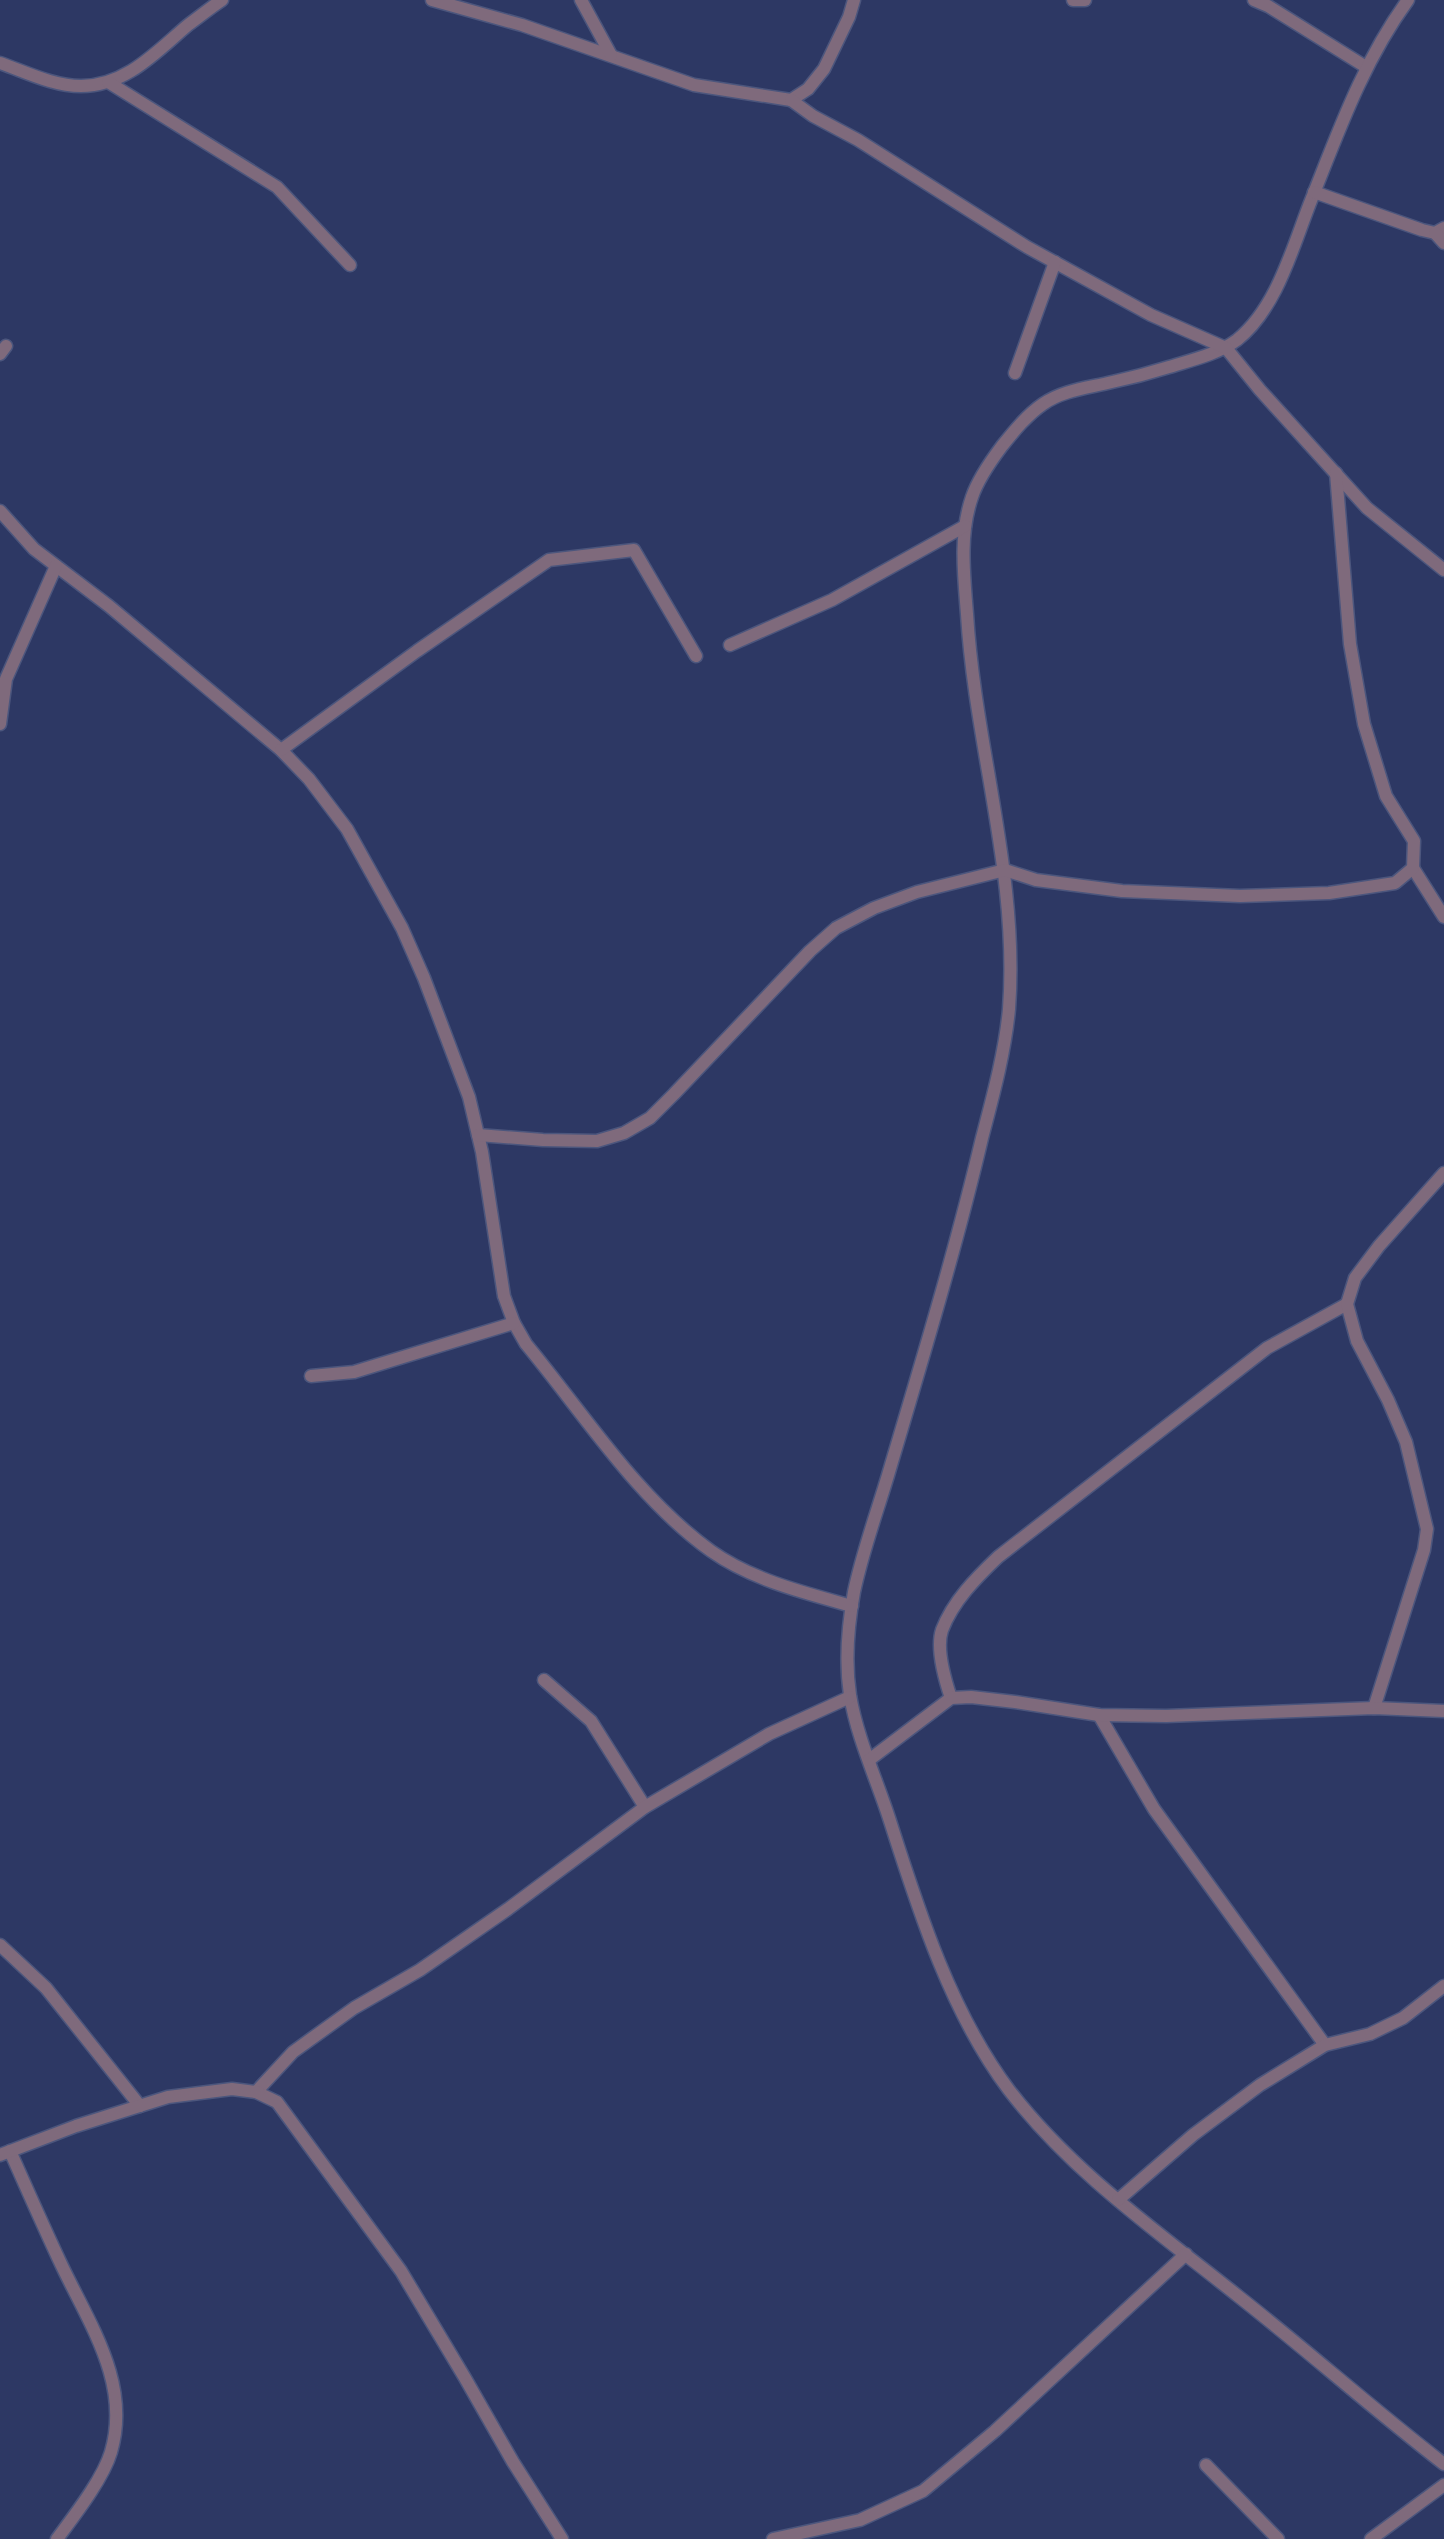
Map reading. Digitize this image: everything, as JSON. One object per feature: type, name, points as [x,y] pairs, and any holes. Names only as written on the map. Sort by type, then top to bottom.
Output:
[{"type":"street","points":[[0,63],[36,77],[80,86],[108,82],[137,68],[162,49],[187,26],[222,0]]},
{"type":"street","points":[[432,0],[522,25],[694,84],[791,100],[813,116],[858,140],[1055,262],[1151,315],[1226,348],[1367,508],[1444,570]]},
{"type":"street","points":[[581,0],[611,55]]},
{"type":"street","points":[[791,100],[808,89],[824,68],[854,0]]},
{"type":"street","points":[[1074,0],[1085,0]]},
{"type":"street","points":[[1254,0],[1268,6],[1366,67]]},
{"type":"street","points":[[1408,0],[1385,31],[1366,67],[1280,279],[1260,317],[1244,334],[1226,348],[1157,371],[1072,390],[1049,399],[1029,415],[1004,444],[985,471],[972,496],[965,526],[964,571],[969,645],[978,723],[995,804],[1005,870],[1011,959],[1008,1017],[999,1071],[957,1241],[868,1539],[852,1606],[847,1655],[850,1697],[910,1882],[961,2013],[1006,2086],[1055,2144],[1118,2200],[1276,2326],[1370,2407],[1444,2464]]},
{"type":"street","points":[[108,82],[277,187],[350,265]]},
{"type":"street","points":[[1314,192],[1440,231],[1444,243]]},
{"type":"street","points":[[1015,373],[1055,262]]},
{"type":"street","points":[[1336,473],[1350,644],[1364,724],[1386,796],[1414,841],[1413,868],[1444,917]]},
{"type":"street","points":[[0,511],[34,549],[109,606],[281,750],[309,779],[347,829],[402,928],[424,978],[469,1097],[478,1135],[504,1296],[514,1323],[526,1344],[659,1507],[712,1552],[774,1584],[852,1606]]},
{"type":"street","points":[[730,645],[832,600],[965,526]]},
{"type":"street","points":[[281,750],[418,651],[550,560],[634,550],[696,656]]},
{"type":"street","points":[[0,724],[6,679],[56,566]]},
{"type":"street","points":[[478,1135],[543,1140],[598,1141],[624,1133],[650,1118],[810,951],[836,928],[874,908],[917,892],[1005,870],[1036,880],[1122,891],[1240,896],[1329,893],[1395,883],[1413,868]]},
{"type":"street","points":[[1374,1708],[1424,1550],[1427,1529],[1406,1442],[1388,1400],[1357,1341],[1347,1304],[1355,1278],[1373,1254],[1444,1173]]},
{"type":"street","points":[[951,1698],[941,1670],[942,1631],[967,1587],[998,1558],[1267,1348],[1347,1304]]},
{"type":"street","points":[[311,1376],[354,1372],[514,1323]]},
{"type":"street","points":[[544,1680],[591,1721],[645,1807]]},
{"type":"street","points":[[256,2092],[293,2052],[354,2008],[420,1970],[500,1915],[645,1807],[711,1766],[770,1734],[850,1697]]},
{"type":"street","points":[[869,1760],[951,1698],[971,1697],[1015,1702],[1099,1715],[1166,1716],[1374,1708],[1444,1711]]},
{"type":"street","points":[[1099,1715],[1154,1809],[1325,2045]]},
{"type":"street","points":[[0,1945],[46,1988],[140,2106]]},
{"type":"street","points":[[1118,2200],[1193,2135],[1238,2100],[1325,2045],[1370,2034],[1403,2018],[1444,1986]]},
{"type":"street","points":[[57,2539],[86,2500],[111,2453],[118,2417],[114,2384],[104,2348],[5,2153],[76,2126],[168,2097],[232,2090],[256,2092],[278,2102],[401,2271],[465,2378],[512,2462],[562,2539]]},
{"type":"street","points":[[773,2539],[860,2520],[923,2491],[995,2431],[1186,2254]]},
{"type":"street","points":[[1206,2465],[1278,2539]]},
{"type":"street","points":[[1371,2539],[1444,2485]]}]
